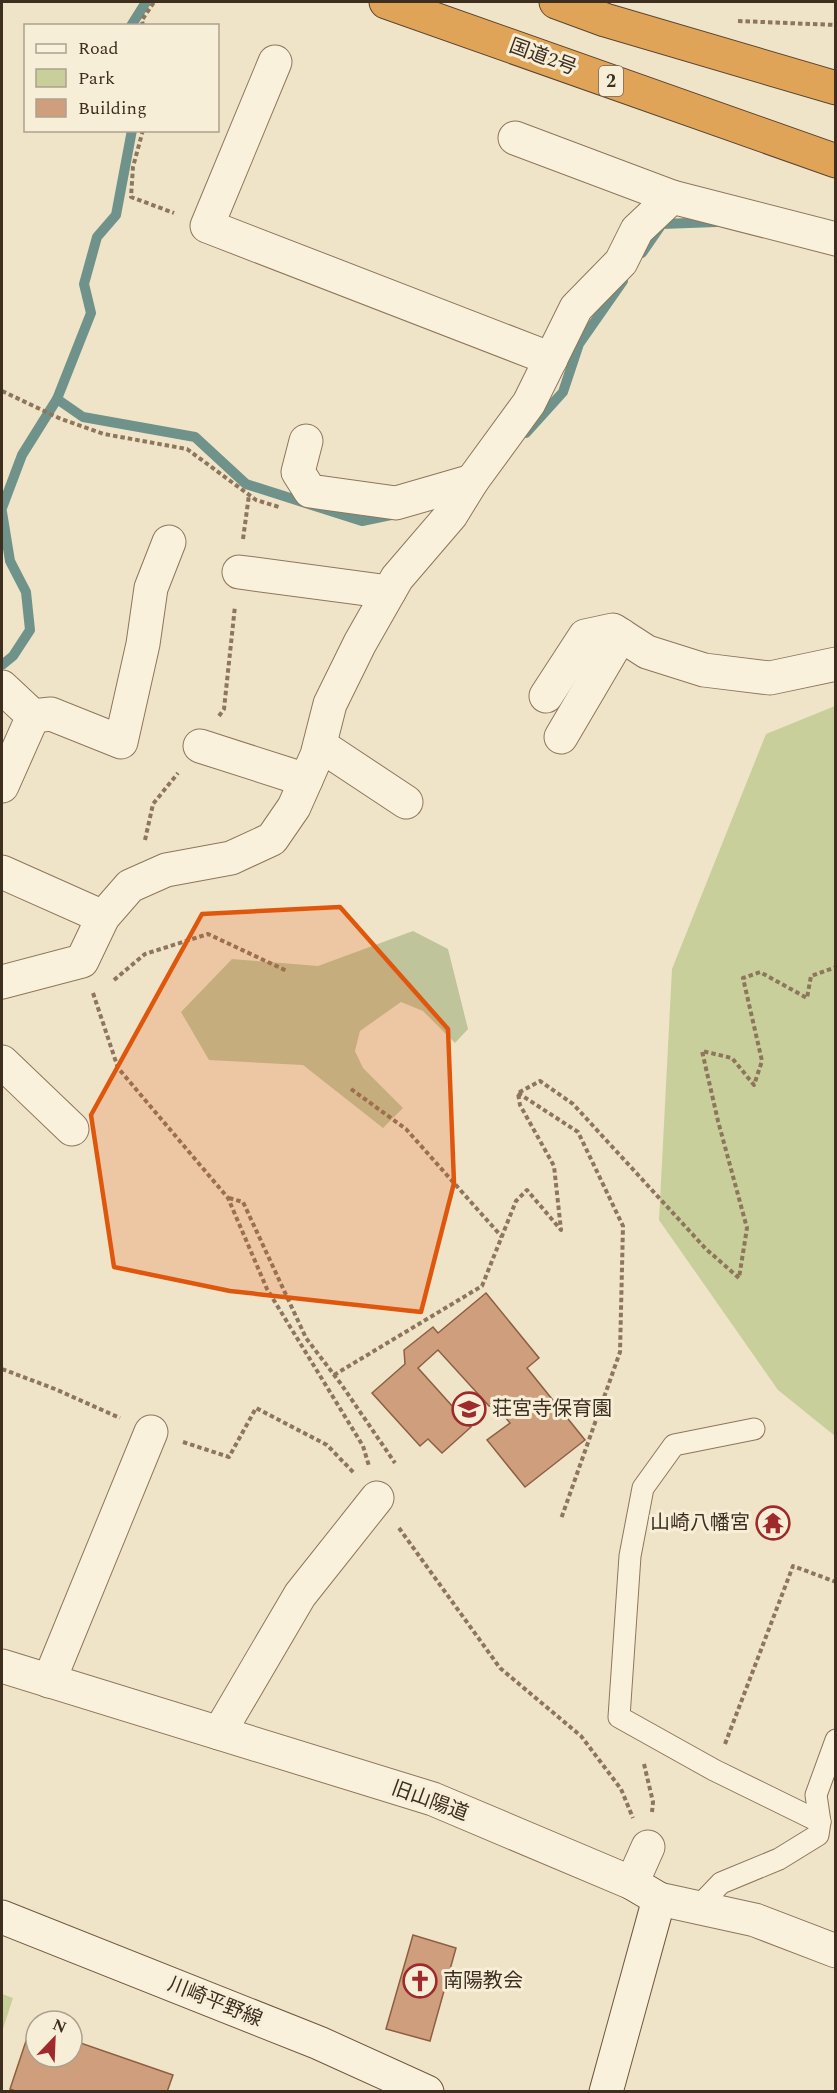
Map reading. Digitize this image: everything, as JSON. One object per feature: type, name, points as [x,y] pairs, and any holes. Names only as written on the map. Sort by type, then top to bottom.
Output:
[{"type":"highway","name":"国道2号","points":[[386,2],[836,161]]},
{"type":"highway","points":[[556,2],[605,20],[836,88]]},
{"type":"street","points":[[275,62],[207,226],[551,359]]},
{"type":"street","points":[[515,138],[672,197],[836,239]]},
{"type":"street","points":[[2,982],[82,961],[103,917],[130,886],[166,870],[231,858],[272,839],[294,807],[320,745],[330,704],[360,643],[397,578],[451,515],[472,481],[529,403],[576,308],[621,262],[637,230],[672,197]]},
{"type":"street","points":[[306,441],[298,472],[310,491],[396,502],[472,481]]},
{"type":"street","points":[[2,687],[33,716],[51,714],[121,742],[143,644],[151,588],[169,542]]},
{"type":"street","points":[[239,572],[389,592]]},
{"type":"street","points":[[546,696],[585,636],[613,630],[647,652],[704,670],[770,678],[836,664]]},
{"type":"street","points":[[561,737],[621,635]]},
{"type":"street","points":[[2,786],[33,716]]},
{"type":"street","points":[[320,745],[406,802]]},
{"type":"street","points":[[200,746],[306,780]]},
{"type":"street","points":[[2,872],[103,917]]},
{"type":"street","points":[[2,1062],[72,1129]]},
{"type":"street","points":[[49,1681],[151,1432]]},
{"type":"street","points":[[219,1732],[300,1595],[377,1498]]},
{"type":"street","name":"旧山陽道","points":[[2,1666],[433,1799],[645,1891],[698,1907],[755,1920],[836,1951]]},
{"type":"street","points":[[606,2091],[645,1891],[648,1847]]},
{"type":"street","name":"川崎平野線","points":[[2,1917],[319,2043],[427,2091]]},
{"type":"lane","points":[[754,1428],[674,1445],[644,1488],[630,1556],[619,1717],[714,1770],[820,1822]]},
{"type":"lane","points":[[698,1907],[721,1883],[779,1859],[819,1835],[820,1822],[816,1795],[836,1740]]},
{"type":"path","points":[[143,24],[142,20],[154,2]]},
{"type":"path","points":[[731,20],[836,25]]},
{"type":"path","points":[[142,132],[133,167],[131,197],[207,226]]},
{"type":"path","points":[[2,391],[62,419],[104,434],[187,449],[256,500],[287,510]]},
{"type":"path","points":[[144,880],[140,862],[153,804],[200,746],[224,709],[249,495]]},
{"type":"path","points":[[110,984],[145,954],[208,934],[287,971]]},
{"type":"path","points":[[82,961],[118,1068],[228,1198],[267,1289],[363,1446],[377,1498]]},
{"type":"path","points":[[518,1093],[540,1081],[573,1104],[706,1249],[739,1278],[747,1228],[702,1051],[732,1058],[754,1085],[762,1061],[743,978],[760,972],[807,998],[811,976],[836,967]]},
{"type":"path","points":[[94,995],[102,990]]},
{"type":"path","points":[[351,1089],[406,1129],[502,1237]]},
{"type":"path","points":[[334,1375],[482,1286],[516,1200],[527,1190],[561,1230],[554,1166],[520,1105],[518,1093]]},
{"type":"path","points":[[518,1093],[578,1132],[623,1226],[621,1352],[561,1519]]},
{"type":"path","points":[[228,1198],[243,1202],[306,1338],[394,1463]]},
{"type":"path","points":[[2,1369],[55,1389],[151,1432],[229,1457],[256,1408],[327,1445],[377,1498],[500,1668],[581,1736],[621,1789],[633,1815],[634,1845],[648,1847],[653,1802],[643,1757]]},
{"type":"path","points":[[714,1770],[793,1566],[836,1582]]},
{"type":"highlighted area","points":[[340,907],[448,1029],[454,1183],[421,1312],[230,1291],[114,1267],[91,1115],[202,914]]},
{"type":"green space","points":[[835,706],[835,1436],[778,1390],[659,1220],[672,969],[766,734]]},
{"type":"green space","points":[[413,931],[448,949],[468,1029],[455,1043],[423,1011],[401,1002],[360,1031],[355,1051],[363,1068],[403,1108],[383,1128],[303,1065],[209,1060],[181,1012],[232,959],[318,966]]},
{"type":"green space","points":[[2,1994],[13,1998],[2,2032]]},
{"type":"building","points":[[486,1293],[539,1358],[527,1368],[585,1440],[525,1487],[487,1440],[510,1423],[496,1406],[489,1406],[438,1350],[418,1368],[471,1427],[442,1453],[428,1439],[420,1446],[372,1393],[405,1364],[404,1350],[433,1327],[438,1333]]},
{"type":"building","points":[[413,1935],[456,1948],[430,2041],[386,2029]]},
{"type":"building","points":[[84,2044],[173,2075],[167,2092],[18,2092],[10,2089],[24,2047],[24,2069],[84,2069]]},
{"type":"waterway","points":[[132,24],[146,2]]},
{"type":"waterway","points":[[2,508],[22,455],[57,399],[91,313],[84,284],[97,237],[116,215],[132,132]]},
{"type":"waterway","points":[[642,253],[662,224],[716,222]]},
{"type":"waterway","points":[[526,433],[563,392],[579,344],[623,281]]},
{"type":"waterway","points":[[57,399],[83,417],[195,437],[246,484],[362,521],[391,515]]},
{"type":"waterway","points":[[2,512],[10,561],[26,592],[30,630],[13,656],[2,665]]},
{"type":"place","name":"荘宮寺保育園","points":[[469,1409]]},
{"type":"place","name":"山崎八幡宮","points":[[773,1523]]},
{"type":"place","name":"南陽教会","points":[[420,1981]]}]
